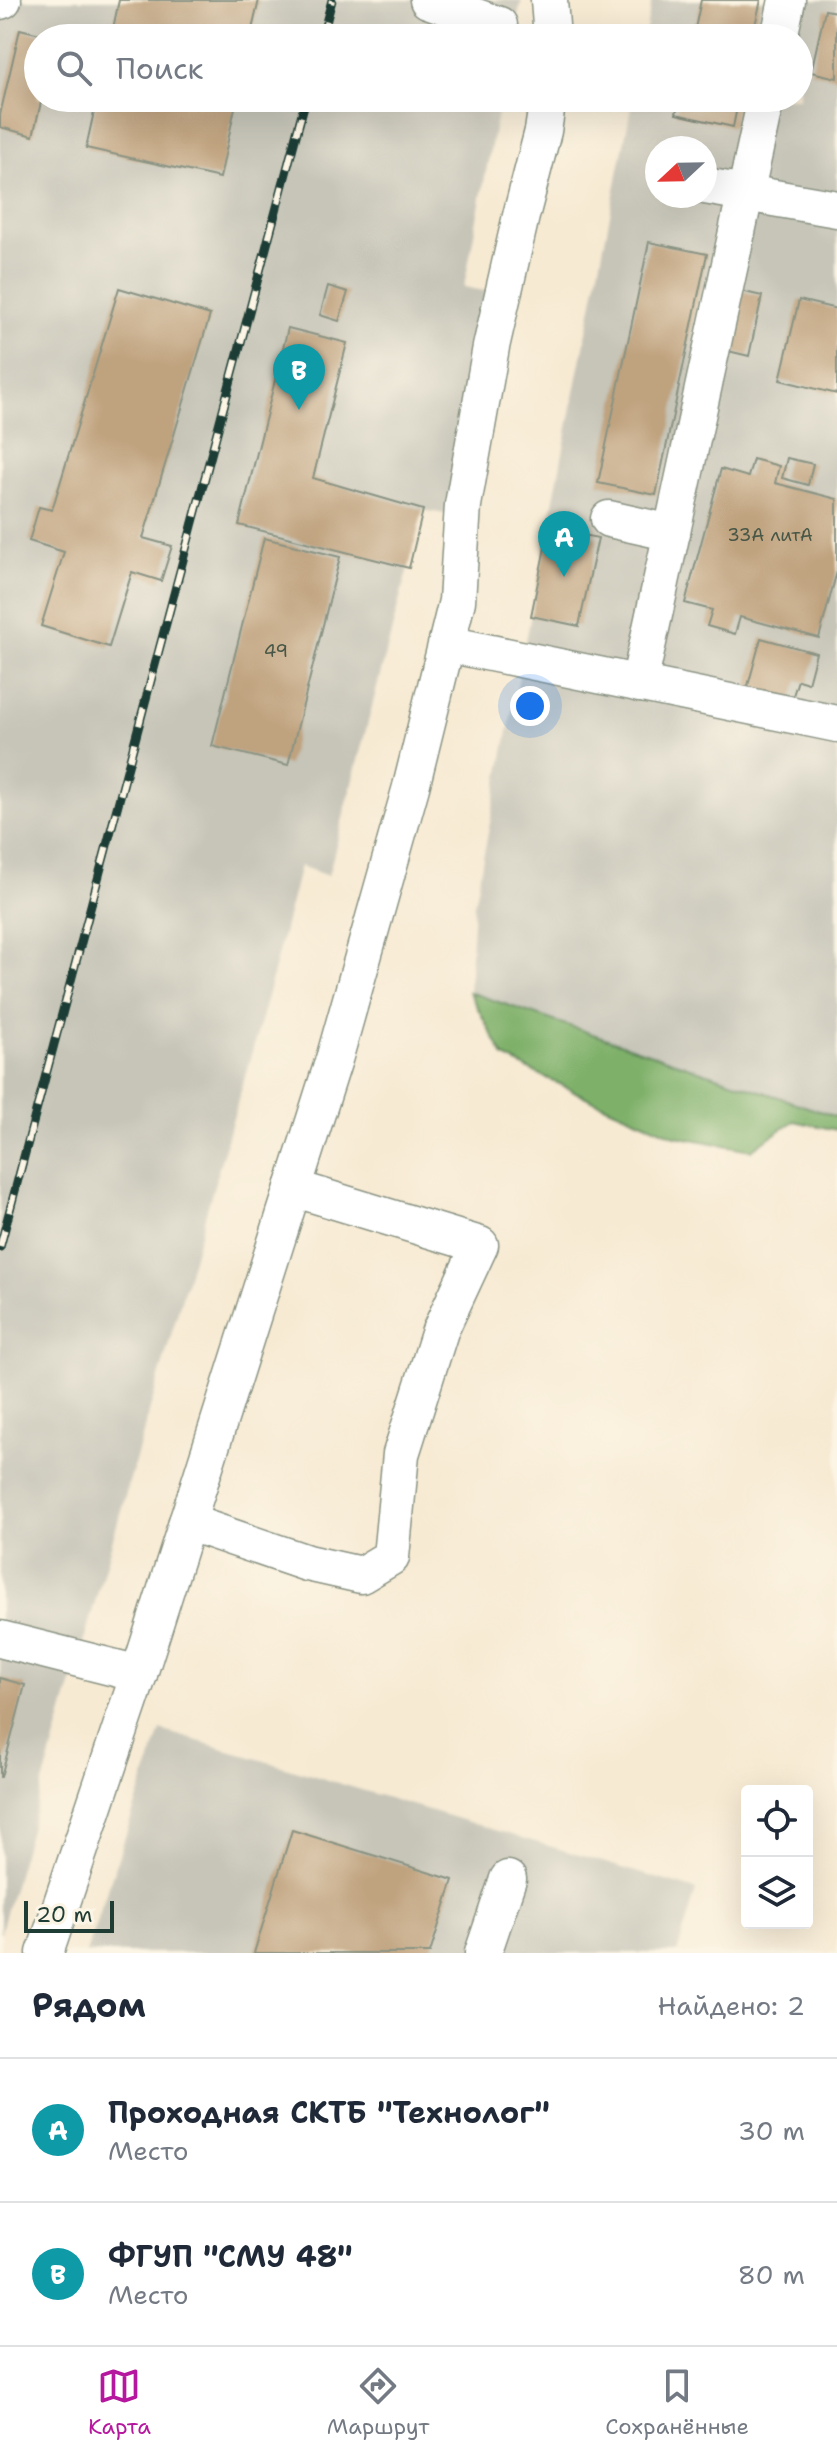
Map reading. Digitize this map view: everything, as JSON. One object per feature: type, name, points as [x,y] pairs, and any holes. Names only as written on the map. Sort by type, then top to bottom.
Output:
[{"type":"street","points":[[428,0],[496,24]]},
{"type":"street","points":[[549,0],[551,24]]},
{"type":"street","points":[[782,24],[787,0]]},
{"type":"street","points":[[45,1953],[139,1674],[335,1056],[398,832],[457,601],[463,505],[491,347],[546,112]]},
{"type":"street","points":[[639,684],[763,112]]},
{"type":"street","points":[[717,188],[837,209]]},
{"type":"street","points":[[609,519],[672,533]]},
{"type":"street","points":[[447,644],[837,724]]},
{"type":"street","points":[[187,1522],[307,1563],[361,1575],[391,1557],[401,1454],[440,1331],[480,1245],[293,1188]]},
{"type":"street","points":[[0,1639],[139,1674]]},
{"type":"street","points":[[483,1953],[508,1879]]},
{"type":"shaded area","points":[[0,0],[522,0],[516,24],[24,24],[24,112],[497,112],[464,287],[490,292],[455,516],[423,510],[328,876],[300,866],[260,1024],[0,1934]]},
{"type":"shaded area","points":[[652,0],[837,0],[837,1117],[469,992],[474,904],[630,112],[813,112],[813,24],[647,24]]},
{"type":"shaded area","points":[[161,1730],[696,1890],[677,1953],[86,1953]]},
{"type":"green space","points":[[469,992],[837,1117],[837,1130],[794,1121],[751,1150],[675,1136],[504,1057]]},
{"type":"building","points":[[119,0],[259,0],[253,24],[114,24]]},
{"type":"building","points":[[701,0],[761,0],[755,24],[696,24]]},
{"type":"building","points":[[825,10],[837,12],[837,78],[813,72]]},
{"type":"building","points":[[20,29],[24,30],[24,112],[39,112],[33,136],[0,127]]},
{"type":"building","points":[[94,112],[234,112],[220,178],[86,148]]},
{"type":"building","points":[[676,112],[736,112],[733,127]]},
{"type":"building","points":[[649,242],[707,254],[656,495],[598,483]]},
{"type":"building","points":[[328,286],[348,292],[339,321],[320,315]]},
{"type":"building","points":[[119,288],[210,315],[143,538],[172,546],[161,581],[132,572],[109,647],[41,626],[64,552],[29,541],[39,507],[52,510]]},
{"type":"building","points":[[736,290],[762,296],[749,356],[724,350]]},
{"type":"building","points":[[799,300],[837,309],[837,394],[780,380]]},
{"type":"building","points":[[288,328],[347,343],[313,478],[423,510],[409,568],[239,525]]},
{"type":"building","points":[[787,458],[813,464],[808,485],[782,478]]},
{"type":"building","points":[[753,459],[779,466],[775,483],[837,499],[837,571],[819,638],[740,617],[735,634],[707,626],[712,610],[685,603],[721,469],[748,477]]},
{"type":"building","points":[[549,528],[598,538],[579,626],[531,616]]},
{"type":"building","points":[[264,538],[340,557],[288,765],[212,746]]},
{"type":"building","points":[[761,638],[816,653],[808,683],[798,680],[790,705],[746,693]]},
{"type":"building","points":[[0,1678],[25,1685],[1,1777],[0,1777]]},
{"type":"building","points":[[292,1830],[453,1880],[430,1953],[254,1953]]},
{"type":"railway","points":[[326,24],[332,0]]},
{"type":"railway","points":[[0,1247],[302,112]]},
{"type":"place","name":"ФГУП \"СМУ 48\"","points":[[299,410]]},
{"type":"place","name":"Проходная СКТБ \"Технолог\"","points":[[564,577]]}]
